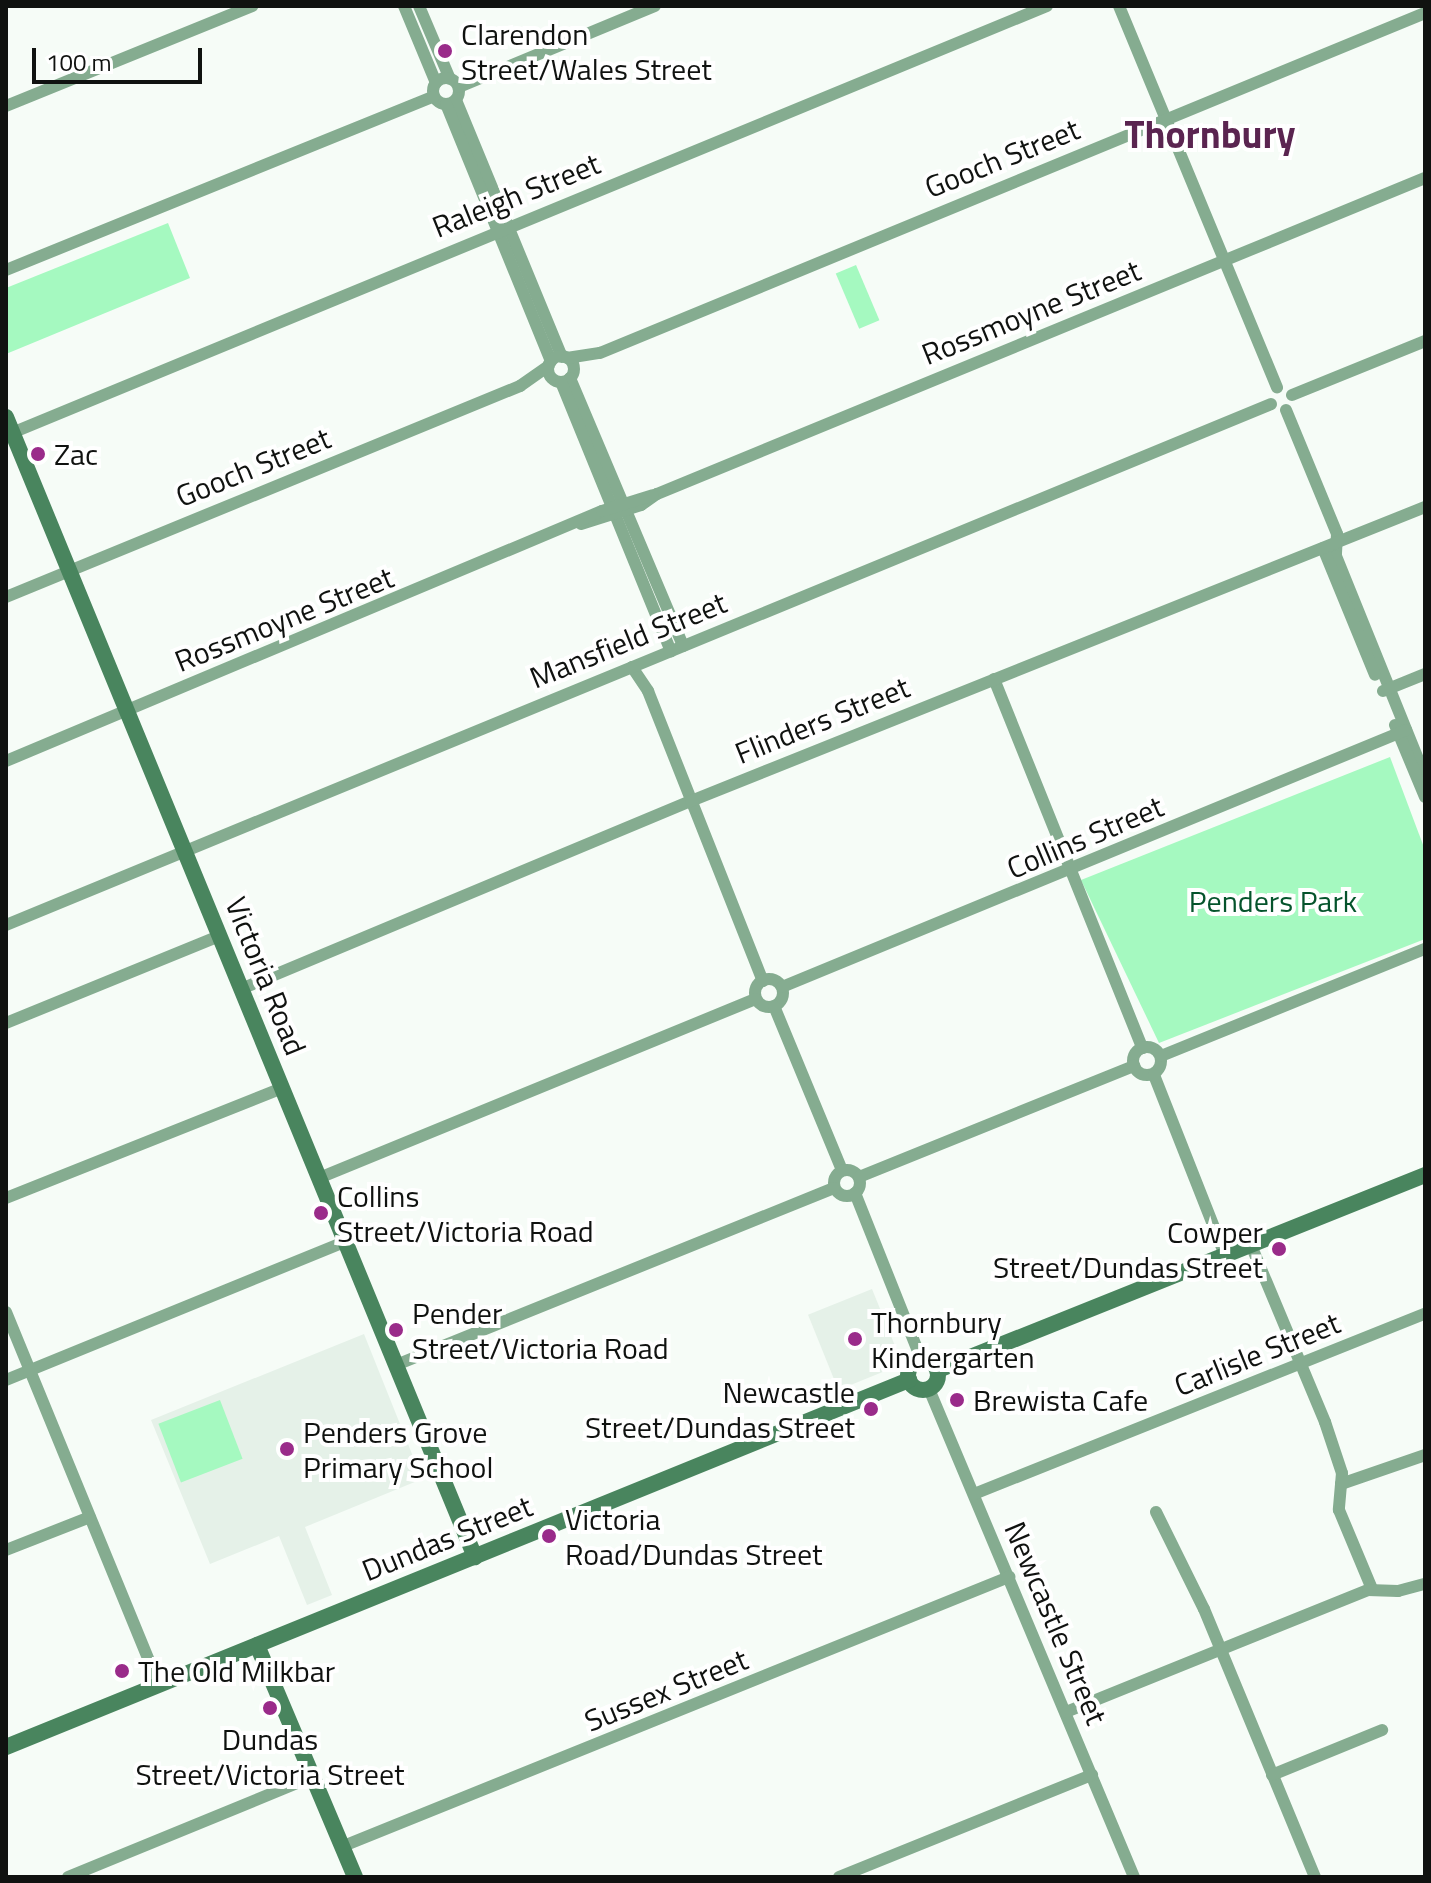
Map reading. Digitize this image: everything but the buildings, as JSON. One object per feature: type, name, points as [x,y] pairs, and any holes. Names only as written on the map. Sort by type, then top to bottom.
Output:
[{"type":"street","points":[[6,106],[252,6]]},
{"type":"street","points":[[404,6],[435,89]]},
{"type":"street","points":[[419,6],[503,229],[619,509],[671,651]]},
{"type":"street","points":[[6,270],[435,89],[453,93],[655,6]]},
{"type":"street","name":"Raleigh Street","points":[[8,428],[1047,6]]},
{"type":"street","points":[[1118,6],[1277,388],[1292,395]]},
{"type":"street","name":"Gooch Street","points":[[6,597],[520,386],[557,361],[600,353],[1425,13]]},
{"type":"street","points":[[435,89],[453,93]]},
{"type":"street","name":"Rossmoyne Street","points":[[6,761],[1425,178]]},
{"type":"street","points":[[1425,341],[1292,395],[1286,410],[1337,542],[1337,558],[1425,797]]},
{"type":"street","name":"Gooch Street","points":[[520,386],[565,379],[600,353]]},
{"type":"street","points":[[557,361],[565,379]]},
{"type":"street","points":[[1277,388],[1271,404],[1286,410]]},
{"type":"street","name":"Mansfield Street","points":[[6,925],[1271,404]]},
{"type":"street","name":"Victoria Road","points":[[8,428],[475,1557]]},
{"type":"street","name":"Flinders Street","points":[[241,989],[691,801],[1425,507]]},
{"type":"street","points":[[619,509],[683,646]]},
{"type":"street","points":[[1323,548],[1386,690]]},
{"type":"street","points":[[637,665],[763,981],[756,999]]},
{"type":"street","points":[[1386,690],[1425,674]]},
{"type":"street","points":[[319,1178],[756,999],[774,1006],[842,1170],[859,1177],[1134,1066],[1142,1048],[994,679]]},
{"type":"street","points":[[1402,731],[1425,776]]},
{"type":"street","name":"Collins Street","points":[[782,987],[1070,872],[1402,731]]},
{"type":"street","points":[[6,1023],[219,936]]},
{"type":"street","points":[[1225,1255],[1154,1075],[1161,1056],[1425,949]]},
{"type":"street","points":[[763,981],[776,981],[782,987],[781,1000],[774,1006]]},
{"type":"street","points":[[1142,1048],[1152,1047],[1161,1056]]},
{"type":"street","points":[[1134,1066],[1144,1075],[1154,1075]]},
{"type":"street","points":[[6,1198],[282,1088]]},
{"type":"street","points":[[396,1365],[834,1188],[842,1170]]},
{"type":"street","points":[[921,1359],[910,1367],[909,1380],[915,1388],[929,1389],[938,1370],[1425,1175]]},
{"type":"street","points":[[859,1177],[855,1193],[921,1359],[938,1370]]},
{"type":"street","points":[[834,1188],[843,1196],[855,1193]]},
{"type":"street","points":[[6,1380],[345,1242]]},
{"type":"street","points":[[1251,1245],[1325,1422],[1341,1484],[1339,1510],[1372,1589]]},
{"type":"street","points":[[6,1312],[159,1685]]},
{"type":"street","name":"Carlisle Street","points":[[974,1494],[1425,1314]]},
{"type":"street","name":"Dundas Street","points":[[6,1747],[909,1380]]},
{"type":"street","name":"Newcastle Street","points":[[929,1389],[1134,1877]]},
{"type":"street","points":[[1341,1484],[1425,1455]]},
{"type":"street","points":[[1156,1512],[1222,1650],[1315,1877]]},
{"type":"street","points":[[6,1550],[90,1517]]},
{"type":"street","name":"Sussex Street","points":[[341,1847],[1009,1577]]},
{"type":"street","points":[[1066,1712],[1372,1589],[1405,1591],[1425,1584]]},
{"type":"street","points":[[257,1645],[355,1877]]},
{"type":"street","points":[[1272,1775],[1382,1730]]},
{"type":"street","points":[[839,1877],[1092,1775]]},
{"type":"street","points":[[68,1877],[312,1777]]},
{"type":"shaded area","name":"Thornbury Kindergarten","points":[[872,1289],[902,1364],[838,1390],[808,1315]]},
{"type":"shaded area","name":"Penders Grove Primary School","points":[[364,1334],[422,1479],[305,1527],[332,1595],[307,1605],[279,1536],[210,1564],[151,1420]]},
{"type":"green space","points":[[168,223],[190,278],[6,354],[6,288]]},
{"type":"green space","points":[[856,265],[879,320],[859,329],[836,274]]},
{"type":"green space","name":"Penders Park","points":[[1390,757],[1425,850],[1425,939],[1159,1043],[1081,880]]},
{"type":"green space","points":[[220,1400],[243,1459],[181,1482],[158,1424]]},
{"type":"place","name":"Clarendon Street/Wales Street","points":[[445,51]]},
{"type":"place","name":"Zac","points":[[38,454]]},
{"type":"place","name":"Collins Street/Victoria Road","points":[[321,1213]]},
{"type":"place","name":"Cowper Street/Dundas Street","points":[[1279,1249]]},
{"type":"place","name":"Pender Street/Victoria Road","points":[[396,1330]]},
{"type":"place","name":"Thornbury Kindergarten","points":[[855,1339]]},
{"type":"place","name":"Brewista Cafe","points":[[957,1400]]},
{"type":"place","name":"Newcastle Street/Dundas Street","points":[[871,1409]]},
{"type":"place","name":"Penders Grove Primary School","points":[[287,1449]]},
{"type":"place","name":"Victoria Road/Dundas Street","points":[[549,1536]]},
{"type":"place","name":"The Old Milkbar","points":[[122,1671]]},
{"type":"place","name":"Dundas Street/Victoria Street","points":[[270,1708]]},
{"type":"district","name":"Thornbury","points":[[1210,135]]}]
